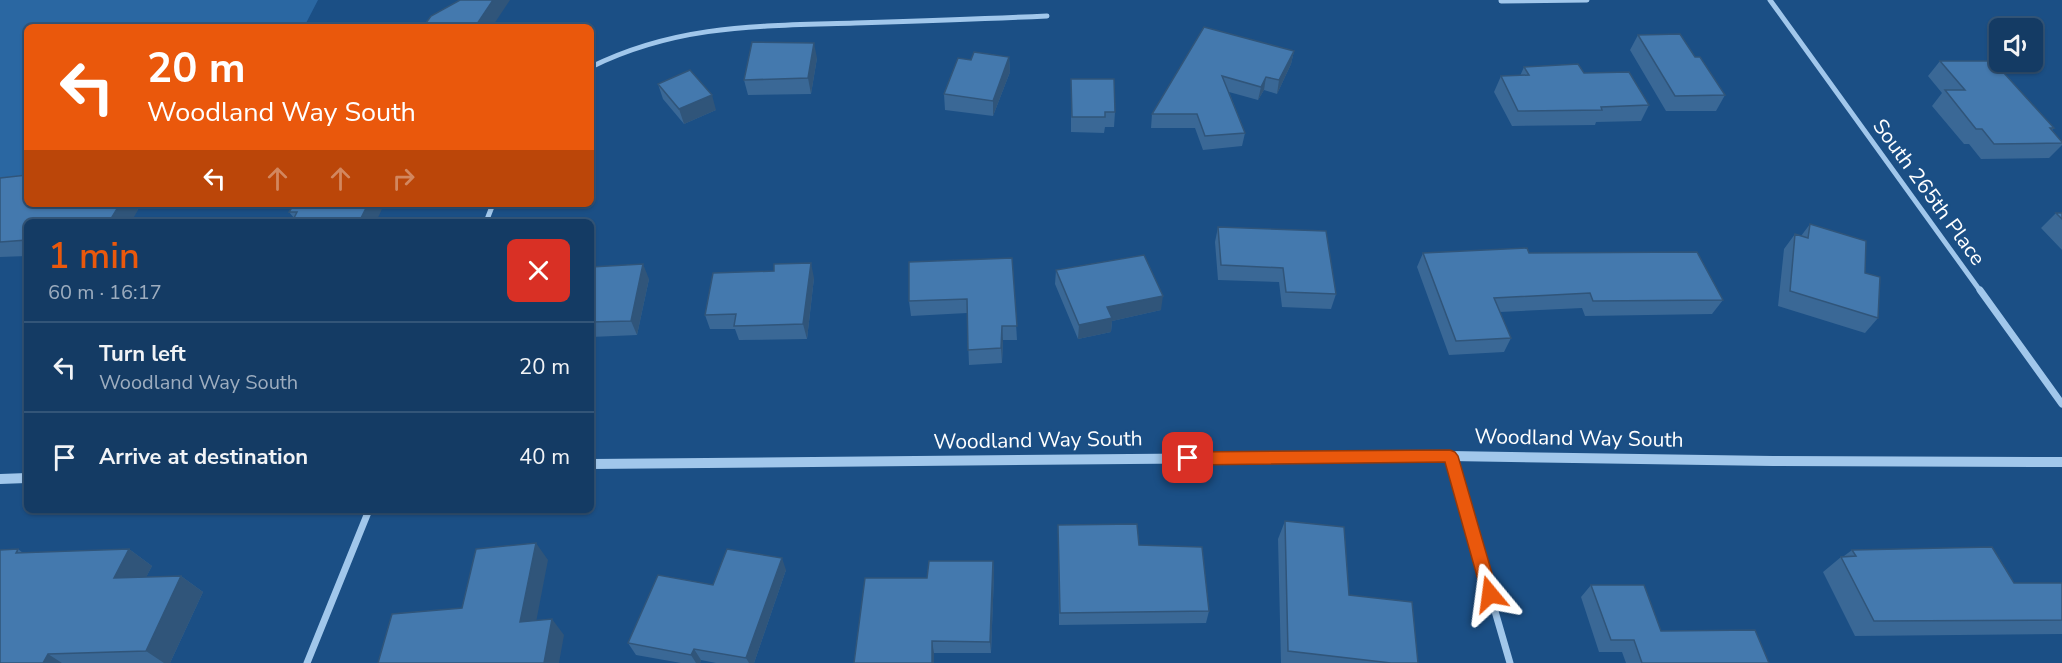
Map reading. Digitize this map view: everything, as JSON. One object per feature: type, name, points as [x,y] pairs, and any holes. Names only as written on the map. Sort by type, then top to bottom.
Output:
[{"type":"street","points":[[1501,1],[1587,0]]},
{"type":"street","name":"South 265th Place","points":[[1770,0],[2062,404]]},
{"type":"street","points":[[594,66],[632,48],[668,38],[720,31],[788,26],[1047,16]]},
{"type":"street","points":[[1450,456],[1510,663]]},
{"type":"street","name":"Woodland Way South","points":[[594,464],[1450,456],[1773,461],[2062,462]]},
{"type":"street","points":[[0,479],[24,478]]},
{"type":"street","points":[[307,663],[368,513]]},
{"type":"shaded area","points":[[0,0],[318,0],[306,24],[24,24],[24,195],[0,199]]},
{"type":"building","points":[[460,0],[493,0],[477,24],[425,24],[431,16]]},
{"type":"building","points":[[1204,27],[1294,51],[1279,80],[1266,77],[1261,87],[1222,76],[1245,133],[1205,136],[1197,114],[1152,114]]},
{"type":"building","points":[[1680,34],[1695,57],[1700,57],[1725,95],[1675,96],[1638,35]]},
{"type":"building","points":[[752,42],[814,43],[808,78],[744,80]]},
{"type":"building","points":[[974,52],[1009,57],[993,101],[944,94],[958,58],[971,60]]},
{"type":"building","points":[[1940,61],[1989,61],[1989,72],[2003,72],[2054,128],[2050,128],[2062,143],[1994,144],[1982,129],[1976,129],[1945,90],[1965,90]]},
{"type":"building","points":[[1578,64],[1584,73],[1629,72],[1649,105],[1601,107],[1602,110],[1518,111],[1501,76],[1529,75],[1524,67]]},
{"type":"building","points":[[690,70],[712,95],[679,109],[658,84]]},
{"type":"building","points":[[1071,79],[1114,79],[1115,112],[1105,112],[1105,117],[1072,117]]},
{"type":"building","points":[[24,175],[24,207],[118,207],[111,219],[24,219],[24,240],[0,242],[0,178]]},
{"type":"building","points":[[292,207],[366,207],[360,219],[294,219],[297,212],[289,212]]},
{"type":"building","points":[[1810,224],[1866,241],[1865,273],[1880,277],[1878,318],[1790,291],[1795,234],[1808,238]]},
{"type":"building","points":[[1218,227],[1326,231],[1336,294],[1286,292],[1283,268],[1221,265]]},
{"type":"building","points":[[1527,248],[1529,253],[1697,252],[1723,300],[1593,301],[1590,293],[1494,298],[1511,338],[1456,341],[1423,253]]},
{"type":"building","points":[[1144,255],[1163,296],[1107,307],[1112,318],[1079,325],[1056,270]]},
{"type":"building","points":[[1012,258],[1017,326],[1002,326],[1001,348],[968,350],[967,299],[909,301],[909,262]]},
{"type":"building","points":[[811,263],[803,324],[734,326],[736,314],[705,315],[713,273],[774,271],[774,264]]},
{"type":"building","points":[[643,264],[631,321],[594,322],[594,267]]},
{"type":"building","points":[[1285,521],[1344,527],[1349,595],[1412,602],[1418,663],[1391,663],[1288,651]]},
{"type":"building","points":[[1137,524],[1139,545],[1202,547],[1209,611],[1060,613],[1058,525]]},
{"type":"building","points":[[536,543],[520,622],[552,619],[544,663],[378,663],[392,614],[462,608],[476,549]]},
{"type":"building","points":[[1992,547],[2014,583],[2062,583],[2062,620],[1874,621],[1841,557],[1856,556],[1852,550]]},
{"type":"building","points":[[18,549],[16,553],[129,549],[114,578],[181,576],[146,651],[48,654],[43,663],[0,663],[0,550]]},
{"type":"building","points":[[727,549],[782,558],[746,658],[694,649],[691,655],[628,643],[658,575],[713,585]]},
{"type":"building","points":[[929,561],[993,561],[990,642],[932,641],[932,663],[854,663],[865,578],[927,578]]},
{"type":"building","points":[[1591,585],[1644,585],[1661,631],[1755,630],[1769,663],[1642,663],[1634,640],[1611,640]]},
{"type":"route","points":[[1188,458],[1450,456],[1490,594]]}]
